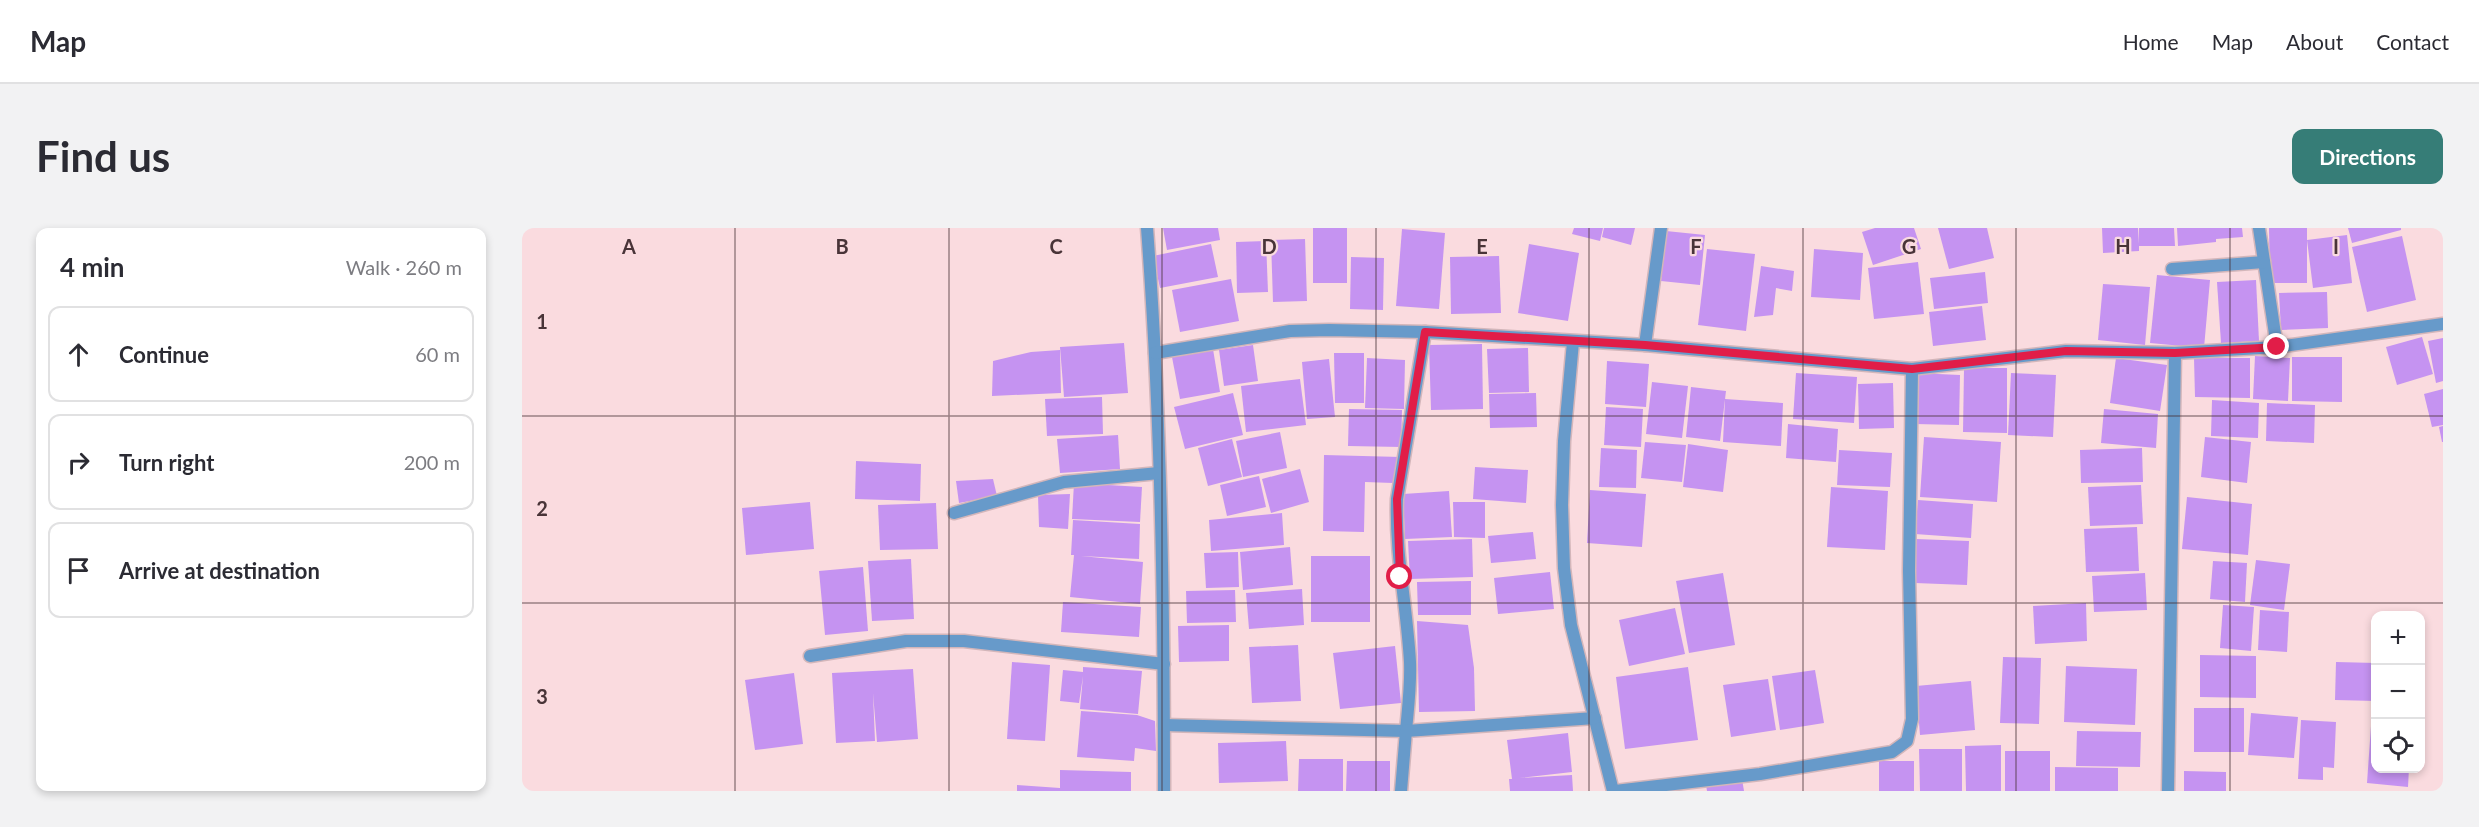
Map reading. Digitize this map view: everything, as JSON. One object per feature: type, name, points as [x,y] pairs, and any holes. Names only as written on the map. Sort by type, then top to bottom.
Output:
[{"type":"street","points":[[1147,228],[1155,353],[1159,473],[1164,664],[1164,791]]},
{"type":"street","points":[[1645,345],[1660,228]]},
{"type":"street","points":[[2259,228],[2277,347]]},
{"type":"street","points":[[2172,269],[2264,262]]},
{"type":"street","points":[[1155,353],[1290,331],[1425,332],[1645,345],[1912,369],[2066,351],[2175,353],[2277,347],[2443,324]]},
{"type":"street","points":[[1401,791],[1407,731],[1410,660],[1400,577],[1396,521],[1397,499],[1425,332]]},
{"type":"street","points":[[1573,342],[1564,441],[1562,505],[1564,568],[1571,625],[1614,791],[1760,774],[1870,756],[1892,752],[1907,741],[1912,719],[1910,571],[1912,369]]},
{"type":"street","points":[[2168,791],[2175,353]]},
{"type":"street","points":[[954,513],[1064,483],[1159,473]]},
{"type":"street","points":[[810,656],[906,641],[964,640],[1164,664]]},
{"type":"street","points":[[1164,725],[1407,731],[1595,718]]},
{"type":"building","points":[[1163,228],[1218,228],[1220,240],[1167,250]]},
{"type":"building","points":[[1313,228],[1347,228],[1347,283],[1313,283]]},
{"type":"building","points":[[1574,228],[1603,228],[1600,241],[1572,234]]},
{"type":"building","points":[[1604,228],[1635,228],[1631,245],[1602,237]]},
{"type":"building","points":[[1875,228],[1914,228],[1921,249],[1873,265],[1862,232]]},
{"type":"building","points":[[1938,228],[1987,228],[1994,258],[1949,269]]},
{"type":"building","points":[[2102,228],[2138,228],[2139,244],[2139,228],[2174,228],[2175,246],[2139,246],[2139,251],[2103,253]]},
{"type":"building","points":[[2177,228],[2242,228],[2243,237],[2178,246]]},
{"type":"building","points":[[2269,228],[2307,228],[2307,283],[2270,283]]},
{"type":"building","points":[[2348,228],[2401,228],[2401,230],[2352,243]]},
{"type":"building","points":[[1402,229],[1445,233],[1439,309],[1396,306]]},
{"type":"building","points":[[1666,231],[1705,235],[1700,285],[1661,281]]},
{"type":"building","points":[[2347,235],[2352,283],[2313,288],[2307,240]]},
{"type":"building","points":[[2402,236],[2416,300],[2367,312],[2352,247]]},
{"type":"building","points":[[1305,239],[1307,301],[1273,302],[1271,240]]},
{"type":"building","points":[[1266,241],[1268,292],[1237,293],[1236,242]]},
{"type":"building","points":[[1211,244],[1218,277],[1160,288],[1153,256]]},
{"type":"building","points":[[1529,244],[1579,253],[1568,321],[1518,313]]},
{"type":"building","points":[[1707,249],[1755,254],[1746,331],[1698,325]]},
{"type":"building","points":[[1814,249],[1863,253],[1860,300],[1811,297]]},
{"type":"building","points":[[1499,256],[1501,313],[1451,314],[1450,257]]},
{"type":"building","points":[[1351,257],[1384,258],[1383,310],[1350,309]]},
{"type":"building","points":[[1918,262],[1924,314],[1874,319],[1868,268]]},
{"type":"building","points":[[1761,266],[1794,271],[1792,291],[1776,288],[1773,315],[1754,317]]},
{"type":"building","points":[[1985,272],[1988,303],[1934,309],[1930,278]]},
{"type":"building","points":[[2157,275],[2210,280],[2204,348],[2150,343]]},
{"type":"building","points":[[1231,279],[1239,321],[1180,332],[1172,290]]},
{"type":"building","points":[[2256,280],[2259,341],[2221,343],[2217,282]]},
{"type":"building","points":[[2103,284],[2150,287],[2145,345],[2098,340]]},
{"type":"building","points":[[2327,292],[2328,328],[2281,330],[2279,293]]},
{"type":"building","points":[[1982,306],[1986,340],[1933,346],[1929,312]]},
{"type":"building","points":[[2422,337],[2433,374],[2397,385],[2386,347]]},
{"type":"building","points":[[2443,338],[2443,381],[2436,383],[2428,341]]},
{"type":"building","points":[[1124,343],[1128,393],[1064,397],[1060,347]]},
{"type":"building","points":[[1482,344],[1483,409],[1431,410],[1429,345]]},
{"type":"building","points":[[1253,345],[1258,381],[1224,386],[1219,350]]},
{"type":"building","points":[[1528,348],[1529,392],[1489,393],[1487,349]]},
{"type":"building","points":[[1213,349],[1220,392],[1180,399],[1172,357]]},
{"type":"building","points":[[1060,350],[1061,393],[992,396],[993,361],[1031,352]]},
{"type":"building","points":[[1334,353],[1364,353],[1364,403],[1335,403]]},
{"type":"building","points":[[2255,356],[2290,358],[2288,401],[2253,399]]},
{"type":"building","points":[[2292,357],[2342,357],[2342,402],[2292,401]]},
{"type":"building","points":[[1367,358],[1405,360],[1404,409],[1365,408]]},
{"type":"building","points":[[2116,358],[2167,365],[2160,411],[2110,403]]},
{"type":"building","points":[[2194,358],[2250,358],[2250,398],[2195,397]]},
{"type":"building","points":[[1329,359],[1335,417],[1307,419],[1302,362]]},
{"type":"building","points":[[1607,361],[1649,364],[1646,407],[1605,404]]},
{"type":"building","points":[[1964,368],[2007,368],[2007,433],[1963,432]]},
{"type":"building","points":[[1796,373],[1857,377],[1854,423],[1793,419]]},
{"type":"building","points":[[1916,373],[1960,375],[1959,425],[1915,424]]},
{"type":"building","points":[[2011,373],[2056,375],[2053,437],[2008,435]]},
{"type":"building","points":[[1300,379],[1306,425],[1246,432],[1241,386]]},
{"type":"building","points":[[1652,382],[1688,386],[1682,438],[1646,434]]},
{"type":"building","points":[[1893,383],[1894,428],[1859,429],[1858,384]]},
{"type":"building","points":[[1691,387],[1726,391],[1720,441],[1686,437]]},
{"type":"building","points":[[2443,389],[2443,425],[2432,427],[2424,394]]},
{"type":"building","points":[[1233,393],[1243,435],[1185,449],[1174,407]]},
{"type":"building","points":[[1536,393],[1537,427],[1490,428],[1489,394]]},
{"type":"building","points":[[1102,397],[1103,434],[1047,436],[1045,399]]},
{"type":"building","points":[[1725,399],[1783,403],[1781,446],[1723,442]]},
{"type":"building","points":[[2212,400],[2259,403],[2258,438],[2211,436]]},
{"type":"building","points":[[2267,403],[2315,405],[2314,443],[2266,441]]},
{"type":"building","points":[[1606,407],[1643,409],[1641,447],[1604,445]]},
{"type":"building","points":[[1349,409],[1402,410],[1401,447],[1348,446]]},
{"type":"building","points":[[2104,409],[2158,414],[2156,448],[2101,443]]},
{"type":"building","points":[[1788,424],[1838,429],[1836,462],[1786,458]]},
{"type":"building","points":[[2443,426],[2443,442],[2442,442],[2439,427]]},
{"type":"building","points":[[1280,432],[1287,468],[1243,477],[1236,441]]},
{"type":"building","points":[[1118,435],[1120,469],[1060,473],[1057,439]]},
{"type":"building","points":[[1924,437],[2001,442],[1997,502],[1920,497]]},
{"type":"building","points":[[2205,437],[2251,442],[2247,483],[2201,477]]},
{"type":"building","points":[[1232,439],[1242,477],[1208,486],[1198,448]]},
{"type":"building","points":[[1645,442],[1686,445],[1682,482],[1641,478]]},
{"type":"building","points":[[1688,444],[1728,450],[1723,492],[1683,487]]},
{"type":"building","points":[[1601,448],[1637,450],[1636,488],[1599,487]]},
{"type":"building","points":[[2142,448],[2143,482],[2081,483],[2080,450]]},
{"type":"building","points":[[1839,450],[1892,453],[1890,487],[1837,485]]},
{"type":"building","points":[[1324,455],[1401,457],[1393,483],[1365,482],[1364,532],[1323,531]]},
{"type":"building","points":[[856,461],[921,464],[920,501],[855,499]]},
{"type":"building","points":[[1475,467],[1528,470],[1526,503],[1473,499]]},
{"type":"building","points":[[1300,469],[1309,502],[1271,513],[1262,479]]},
{"type":"building","points":[[1259,476],[1266,507],[1227,516],[1220,485]]},
{"type":"building","points":[[993,479],[997,496],[959,503],[956,481]]},
{"type":"building","points":[[1074,483],[1142,487],[1140,522],[1072,519]]},
{"type":"building","points":[[2141,485],[2143,524],[2090,526],[2088,487]]},
{"type":"building","points":[[1831,487],[1888,491],[1885,550],[1827,547]]},
{"type":"building","points":[[1590,490],[1646,494],[1642,547],[1587,543]]},
{"type":"building","points":[[1449,491],[1452,537],[1405,539],[1403,494]]},
{"type":"building","points":[[1070,494],[1068,529],[1039,527],[1038,495]]},
{"type":"building","points":[[2187,497],[2252,504],[2248,555],[2182,549]]},
{"type":"building","points":[[1918,500],[1973,504],[1971,538],[1915,534]]},
{"type":"building","points":[[810,502],[814,549],[746,555],[742,508]]},
{"type":"building","points":[[1453,502],[1485,502],[1485,538],[1454,537]]},
{"type":"building","points":[[936,503],[938,549],[880,550],[878,505]]},
{"type":"building","points":[[1282,513],[1284,545],[1211,551],[1209,520]]},
{"type":"building","points":[[1073,520],[1140,524],[1139,559],[1081,556],[1143,562],[1140,604],[1070,597],[1074,555],[1071,555]]},
{"type":"building","points":[[2137,527],[2139,571],[2086,572],[2084,529]]},
{"type":"building","points":[[1533,532],[1536,559],[1491,563],[1488,536]]},
{"type":"building","points":[[1472,539],[1473,577],[1410,579],[1408,541]]},
{"type":"building","points":[[1916,539],[1969,541],[1967,585],[1915,583]]},
{"type":"building","points":[[1290,547],[1293,585],[1243,590],[1240,552]]},
{"type":"building","points":[[1238,552],[1239,587],[1206,588],[1204,553]]},
{"type":"building","points":[[1311,556],[1370,556],[1370,622],[1311,622]]},
{"type":"building","points":[[911,559],[914,619],[872,621],[868,561]]},
{"type":"building","points":[[2256,560],[2290,564],[2284,610],[2250,605]]},
{"type":"building","points":[[2213,561],[2247,563],[2245,602],[2210,599]]},
{"type":"building","points":[[863,567],[868,631],[825,635],[819,571]]},
{"type":"building","points":[[1550,572],[1554,609],[1498,614],[1494,578]]},
{"type":"building","points":[[1723,573],[1735,645],[1689,653],[1676,581]]},
{"type":"building","points":[[2145,573],[2147,610],[2094,612],[2092,576]]},
{"type":"building","points":[[1471,581],[1471,615],[1418,615],[1417,582]]},
{"type":"building","points":[[1302,589],[1304,625],[1249,629],[1246,593]]},
{"type":"building","points":[[1235,590],[1236,622],[1187,623],[1186,591]]},
{"type":"building","points":[[1063,602],[1141,607],[1139,637],[1061,632]]},
{"type":"building","points":[[2086,603],[2087,641],[2035,644],[2033,606]]},
{"type":"building","points":[[2223,605],[2254,607],[2251,651],[2220,648]]},
{"type":"building","points":[[1675,608],[1685,654],[1629,666],[1619,620]]},
{"type":"building","points":[[2260,610],[2289,612],[2287,652],[2258,650]]},
{"type":"building","points":[[1417,621],[1468,625],[1474,668],[1475,711],[1419,712]]},
{"type":"building","points":[[1229,625],[1229,661],[1179,662],[1178,626]]},
{"type":"building","points":[[1298,645],[1301,701],[1252,703],[1249,647]]},
{"type":"building","points":[[1395,646],[1401,703],[1340,709],[1333,653]]},
{"type":"building","points":[[2200,655],[2256,656],[2256,698],[2200,697]]},
{"type":"building","points":[[2003,657],[2041,658],[2039,724],[2000,723]]},
{"type":"building","points":[[1012,662],[1050,665],[1045,741],[1007,739]]},
{"type":"building","points":[[2336,662],[2371,663],[2371,701],[2335,700]]},
{"type":"building","points":[[2066,666],[2137,669],[2135,725],[2064,722]]},
{"type":"building","points":[[1083,667],[1142,671],[1138,714],[1080,709],[1083,676],[1079,703],[1060,701],[1063,670],[1083,672]]},
{"type":"building","points":[[1688,667],[1698,740],[1625,749],[1616,677]]},
{"type":"building","points":[[913,669],[918,739],[877,742],[873,693],[875,741],[836,743],[832,673]]},
{"type":"building","points":[[1815,670],[1824,723],[1780,730],[1772,676]]},
{"type":"building","points":[[794,673],[803,744],[755,750],[745,680]]},
{"type":"building","points":[[1768,679],[1776,730],[1731,737],[1723,685]]},
{"type":"building","points":[[1971,681],[1975,730],[1920,735],[1916,686]]},
{"type":"building","points":[[2194,708],[2244,708],[2244,752],[2194,752]]},
{"type":"building","points":[[1081,711],[1137,715],[1155,721],[1156,751],[1135,748],[1134,761],[1077,757]]},
{"type":"building","points":[[2251,713],[2298,717],[2294,758],[2248,755]]},
{"type":"building","points":[[2301,720],[2336,722],[2334,768],[2323,767],[2323,780],[2298,779]]},
{"type":"building","points":[[2371,726],[2371,773],[2409,773],[2408,787],[2367,783]]},
{"type":"building","points":[[2077,731],[2141,732],[2140,767],[2076,766]]},
{"type":"building","points":[[1568,733],[1572,772],[1519,778],[1572,775],[1573,791],[1510,791],[1509,779],[1512,779],[1507,740]]},
{"type":"building","points":[[1286,741],[1288,781],[1219,783],[1218,743]]},
{"type":"building","points":[[2001,745],[2001,791],[1966,791],[1965,746]]},
{"type":"building","points":[[1919,749],[1962,749],[1962,791],[1920,791]]},
{"type":"building","points":[[2005,751],[2050,751],[2050,791],[2005,791]]},
{"type":"building","points":[[1299,759],[1343,759],[1343,791],[1298,791]]},
{"type":"building","points":[[1347,761],[1390,761],[1390,791],[1346,791]]},
{"type":"building","points":[[1879,761],[1914,761],[1914,791],[1879,791]]},
{"type":"building","points":[[2055,767],[2118,768],[2118,791],[2055,791]]},
{"type":"building","points":[[1060,770],[1131,772],[1131,791],[1017,791],[1017,785],[1060,788]]},
{"type":"building","points":[[2184,771],[2226,772],[2226,791],[2184,791]]},
{"type":"building","points":[[1742,779],[1744,791],[1707,791],[1706,785]]},
{"type":"route","points":[[1400,577],[1396,521],[1397,499],[1425,332],[1645,345],[1868,367],[1912,369],[2066,351],[2175,353],[2277,347]]}]
